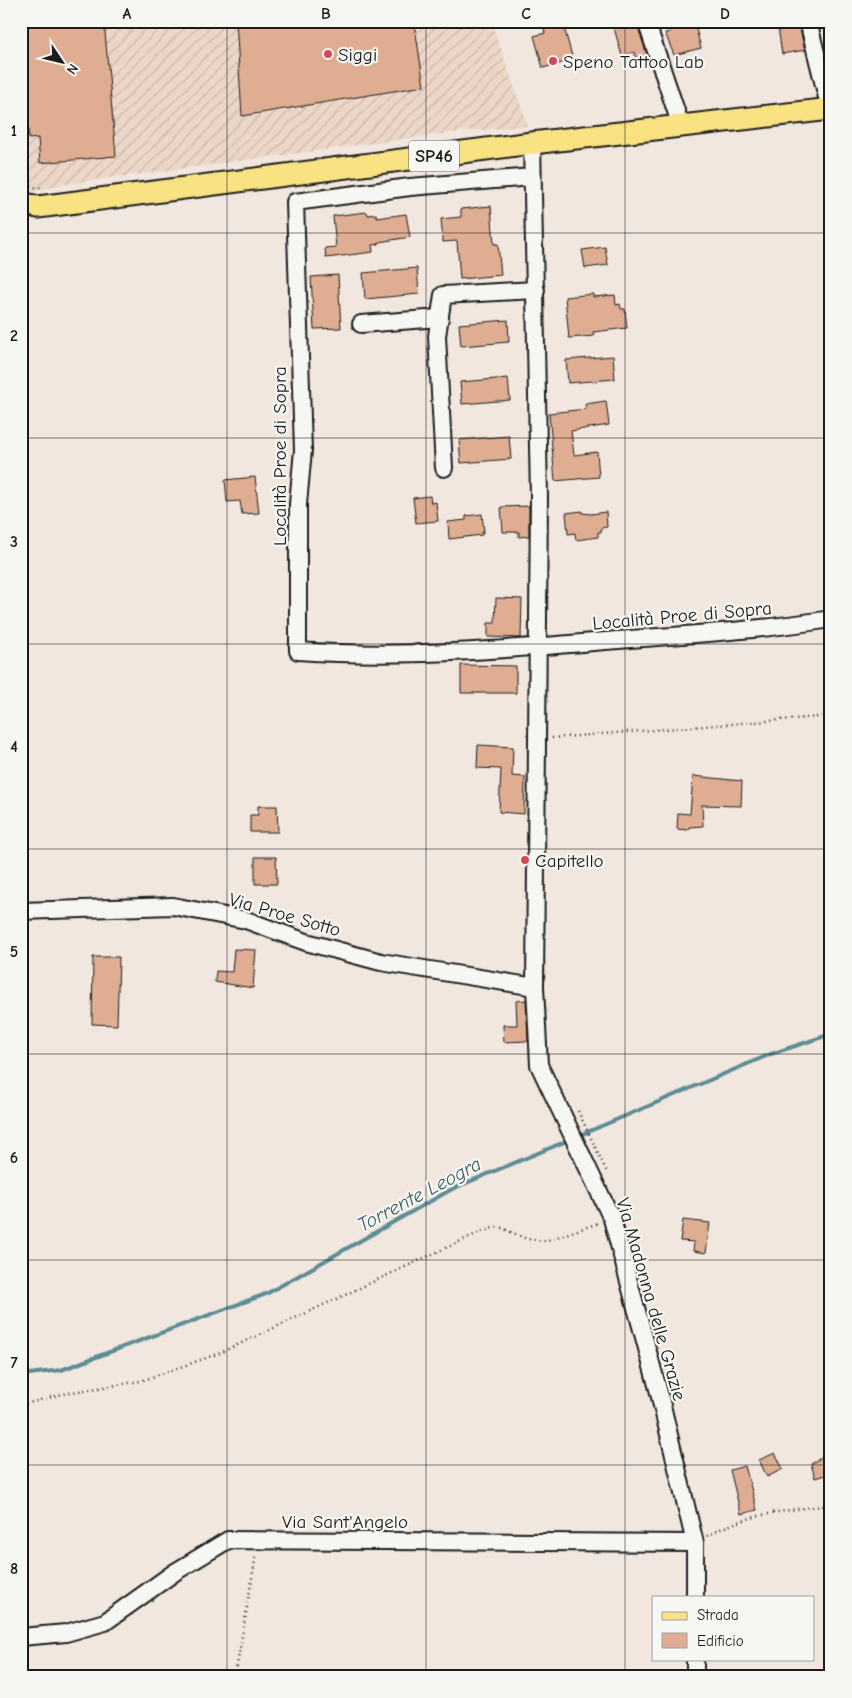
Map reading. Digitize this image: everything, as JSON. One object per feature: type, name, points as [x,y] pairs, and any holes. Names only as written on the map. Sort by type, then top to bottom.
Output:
[{"type":"main road","name":"SP46","points":[[27,210],[532,143],[830,109]]},
{"type":"street","points":[[646,21],[678,117],[679,127]]},
{"type":"street","points":[[808,21],[830,109]]},
{"type":"street","points":[[532,143],[539,496],[535,987]]},
{"type":"street","name":"Località Proe di Sopra","points":[[532,177],[410,187],[294,202],[303,450],[298,504],[298,651],[359,655],[537,647],[786,626],[831,619]]},
{"type":"street","points":[[444,468],[437,336],[443,294],[536,290]]},
{"type":"street","points":[[361,324],[440,318]]},
{"type":"street","name":"Via Proe Sotto","points":[[21,911],[173,906],[246,920],[306,942],[381,962],[535,987]]},
{"type":"street","name":"Via Madonna delle Grazie","points":[[535,987],[539,1065],[552,1097],[612,1219],[658,1389],[695,1543],[695,1596]]},
{"type":"street","name":"Via Sant'Angelo","points":[[21,1637],[66,1633],[105,1622],[175,1572],[228,1540],[695,1543]]},
{"type":"street","points":[[695,1660],[695,1677]]},
{"type":"path","points":[[550,738],[831,716]]},
{"type":"path","points":[[21,1405],[67,1394],[141,1381],[220,1353],[478,1233],[496,1227],[527,1239],[545,1241],[612,1219]]},
{"type":"path","points":[[695,1543],[728,1524],[770,1512],[831,1505]]},
{"type":"path","points":[[235,1677],[258,1540]]},
{"type":"shaded area","points":[[21,21],[491,21],[528,126],[458,132],[65,184],[21,194]]},
{"type":"building","points":[[27,21],[104,21],[116,156],[40,163],[38,138],[29,139],[21,57],[21,28],[28,28]]},
{"type":"building","name":"Siggi","points":[[236,21],[414,21],[424,86],[242,116]]},
{"type":"building","points":[[542,21],[560,21],[562,28],[564,27],[573,60],[543,68],[534,36],[545,33]]},
{"type":"building","points":[[612,21],[636,21],[647,55],[636,58],[634,52],[622,56]]},
{"type":"building","points":[[667,21],[694,21],[701,48],[674,55],[665,33],[670,32]]},
{"type":"building","points":[[777,21],[798,21],[805,50],[782,54]]},
{"type":"building","points":[[491,206],[494,244],[498,244],[501,275],[460,279],[457,241],[443,242],[441,219],[461,217],[461,209]]},
{"type":"building","points":[[367,212],[368,215],[376,214],[377,218],[406,214],[410,237],[379,242],[379,244],[372,245],[373,252],[326,258],[325,248],[336,247],[333,216]]},
{"type":"building","points":[[605,247],[608,265],[585,268],[582,250]]},
{"type":"building","points":[[417,268],[419,294],[365,299],[363,273]]},
{"type":"building","points":[[338,275],[341,328],[314,329],[311,277]]},
{"type":"building","points":[[593,294],[593,297],[615,295],[616,305],[620,304],[621,309],[625,309],[627,328],[593,332],[594,336],[569,338],[565,297]]},
{"type":"building","points":[[508,320],[509,342],[461,346],[459,324]]},
{"type":"building","points":[[613,356],[615,379],[568,383],[566,360]]},
{"type":"building","points":[[508,378],[510,400],[462,404],[460,382]]},
{"type":"building","points":[[606,401],[609,425],[571,431],[574,455],[597,452],[599,477],[555,481],[549,413],[586,409],[585,404]]},
{"type":"building","points":[[509,436],[511,459],[461,463],[459,440]]},
{"type":"building","points":[[255,477],[259,513],[242,514],[240,501],[227,502],[225,480]]},
{"type":"building","points":[[430,496],[431,503],[436,502],[438,521],[416,523],[413,498]]},
{"type":"building","points":[[529,506],[529,536],[519,537],[519,532],[503,532],[501,507]]},
{"type":"building","points":[[582,511],[582,513],[591,514],[606,512],[607,527],[601,528],[601,532],[598,532],[598,537],[576,540],[575,533],[568,534],[566,513]]},
{"type":"building","points":[[482,514],[484,532],[482,532],[482,535],[449,539],[448,522],[466,520],[466,516]]},
{"type":"building","points":[[496,598],[522,599],[521,638],[488,637],[488,623],[495,623]]},
{"type":"building","points":[[461,665],[516,666],[516,693],[461,693]]},
{"type":"building","points":[[478,745],[513,747],[512,776],[525,777],[524,814],[499,812],[501,769],[477,768]]},
{"type":"building","points":[[693,776],[742,781],[741,806],[702,805],[703,826],[689,827],[688,830],[677,829],[678,813],[690,814]]},
{"type":"building","points":[[258,806],[277,806],[278,832],[250,832],[250,815],[258,815]]},
{"type":"building","points":[[255,857],[276,857],[277,884],[255,884]]},
{"type":"building","points":[[234,949],[256,950],[253,988],[215,982],[216,971],[232,972]]},
{"type":"building","points":[[93,957],[119,957],[117,1025],[92,1024]]},
{"type":"building","points":[[526,1000],[528,1041],[504,1042],[503,1025],[517,1025],[516,1001]]},
{"type":"building","points":[[683,1220],[710,1223],[706,1253],[693,1251],[694,1242],[680,1241]]},
{"type":"building","points":[[775,1453],[783,1469],[767,1477],[759,1460]]},
{"type":"building","points":[[825,1455],[829,1474],[815,1478],[811,1464]]},
{"type":"building","points":[[745,1466],[757,1510],[741,1514],[730,1470]]},
{"type":"waterway","name":"Torrente Leogra","points":[[578,1136],[771,1054],[831,1034]]},
{"type":"waterway","name":"Torrente Leogra","points":[[21,1375],[61,1370],[266,1294],[452,1189],[569,1140]]},
{"type":"place","name":"Siggi","points":[[328,54]]},
{"type":"place","name":"Speno Tattoo Lab","points":[[553,61]]},
{"type":"place","name":"Capitello","points":[[525,860]]}]
